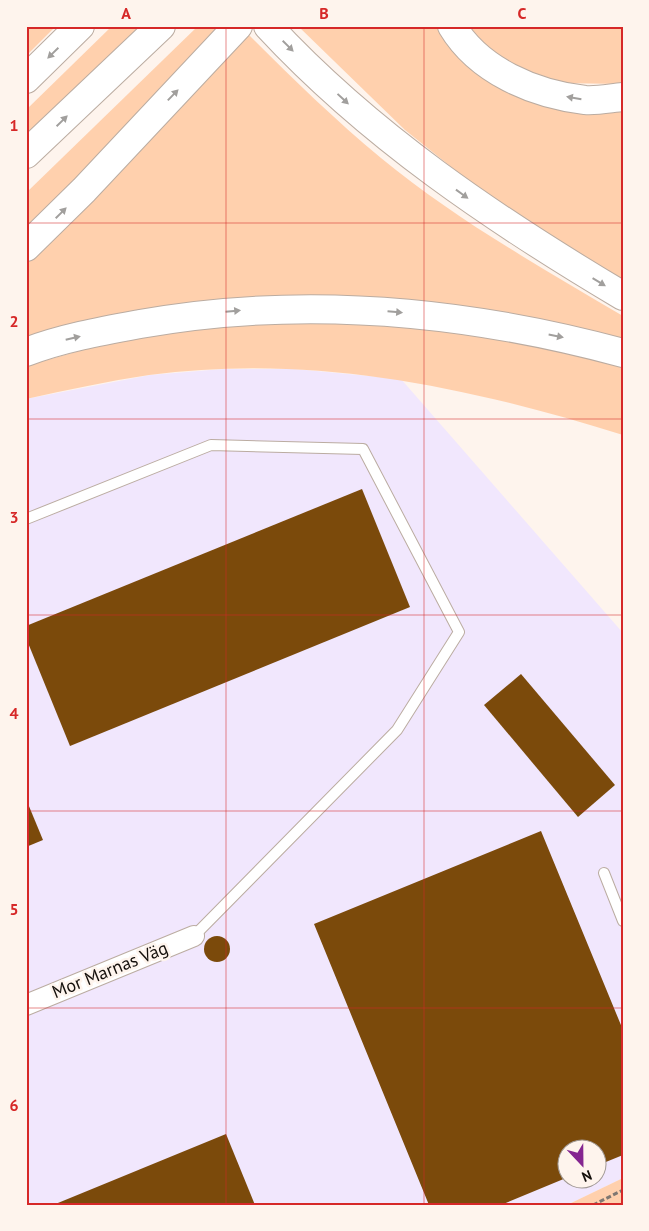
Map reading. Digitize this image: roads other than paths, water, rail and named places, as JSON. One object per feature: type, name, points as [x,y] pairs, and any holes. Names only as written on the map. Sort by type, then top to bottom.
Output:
[{"type":"highway","points":[[26,79],[80,26]]},
{"type":"highway","points":[[26,154],[161,26]]},
{"type":"highway","points":[[26,247],[84,190],[238,26]]},
{"type":"highway","points":[[268,26],[307,66],[361,116],[423,165],[493,216],[623,296]]},
{"type":"highway","points":[[452,26],[479,57],[515,82],[552,94],[587,100],[623,97]]},
{"type":"highway","points":[[26,352],[46,344],[111,329],[173,318],[292,307],[358,309],[484,322],[572,339],[623,353]]},
{"type":"street","name":"Mor Marnas Väg","points":[[26,1005],[194,936]]},
{"type":"lane","points":[[26,519],[211,445],[363,449],[459,632],[398,730],[194,936]]},
{"type":"lane","points":[[604,873],[623,921]]}]
